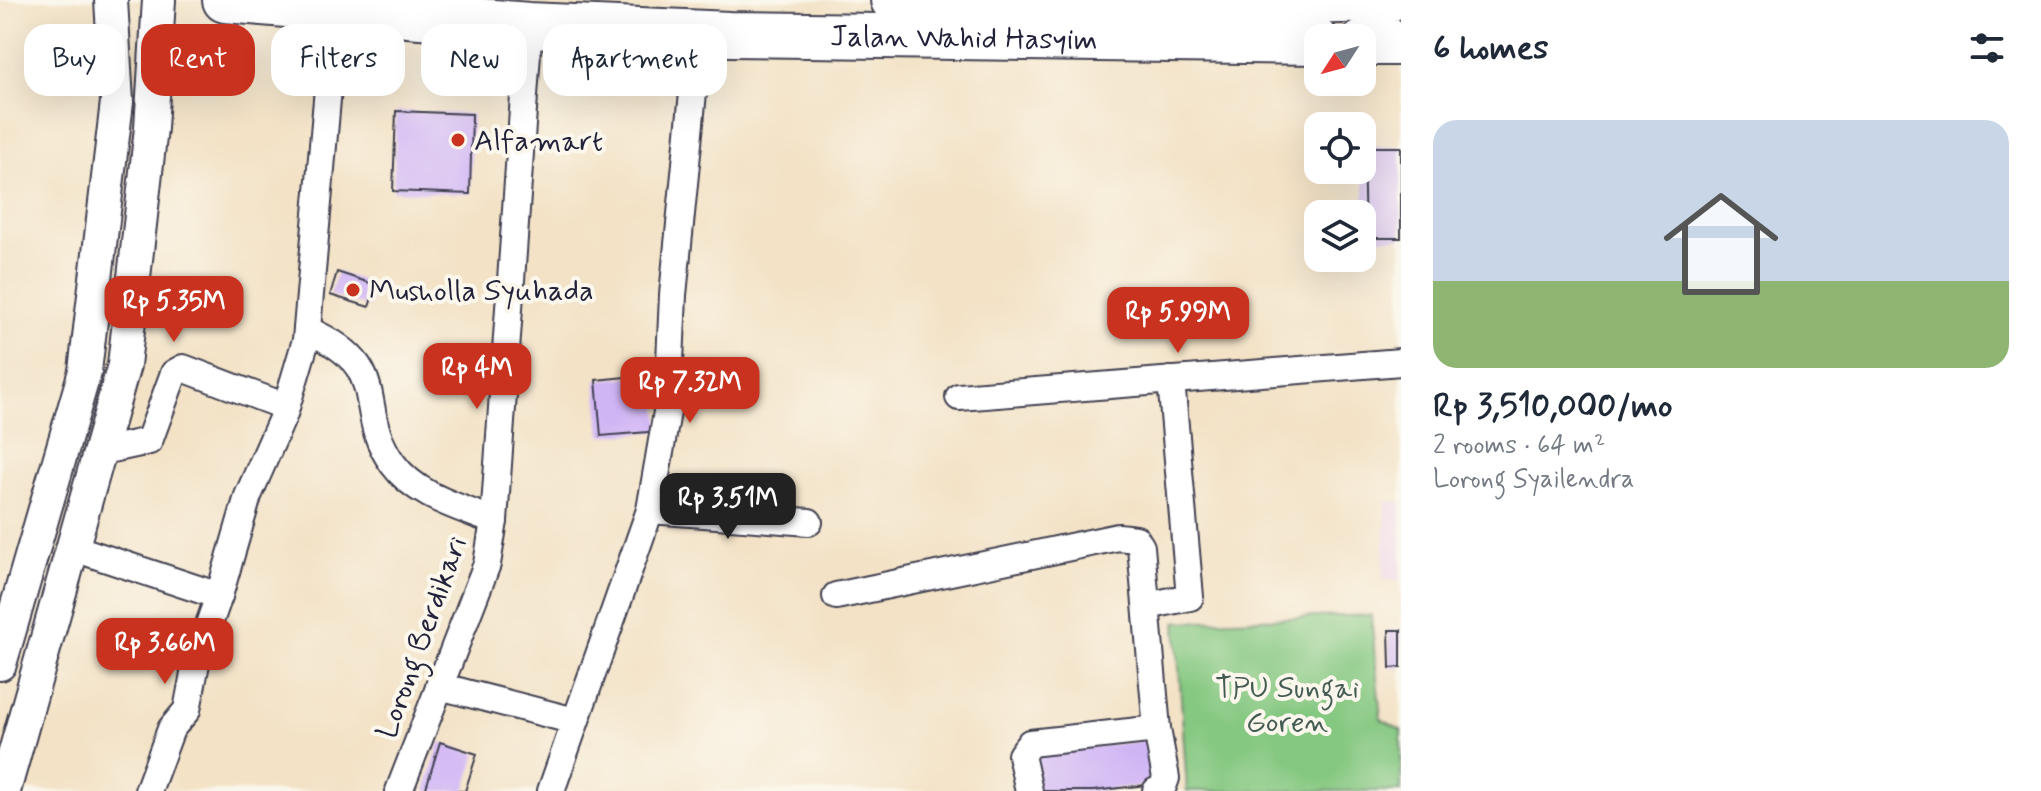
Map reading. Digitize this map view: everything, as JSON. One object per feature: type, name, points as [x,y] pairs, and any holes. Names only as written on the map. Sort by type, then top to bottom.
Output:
[{"type":"highway","name":"Jalan Wahid Hasyim","points":[[225,0],[543,26]]},
{"type":"highway","name":"Jalan Wahid Hasyim","points":[[893,0],[1388,0]]},
{"type":"highway","name":"Jalan Wahid Hasyim","points":[[727,32],[1304,42]]},
{"type":"highway","points":[[1376,43],[1401,43]]},
{"type":"street","points":[[0,664],[85,371],[117,102],[111,0]]},
{"type":"street","points":[[4,791],[124,365],[151,128],[159,0]]},
{"type":"street","points":[[148,791],[171,729],[187,710],[197,658],[248,496],[286,407],[307,330],[335,8]]},
{"type":"street","name":"Lorong Berdikari","points":[[399,791],[487,564],[494,521],[529,25]]},
{"type":"street","points":[[551,791],[650,510],[668,406],[673,295],[693,96]]},
{"type":"street","points":[[307,330],[347,353],[361,369],[372,398],[377,428],[394,466],[432,497],[494,521]]},
{"type":"street","points":[[959,397],[1401,362]]},
{"type":"street","points":[[98,452],[149,441],[174,373],[183,368],[286,407]]},
{"type":"street","points":[[1147,606],[1190,597],[1171,380]]},
{"type":"street","points":[[650,510],[809,522]]},
{"type":"street","points":[[836,596],[1127,537],[1136,539],[1141,547],[1157,729],[1166,778],[1162,789],[1156,791]]},
{"type":"street","points":[[71,547],[219,596]]},
{"type":"street","points":[[439,686],[575,721]]},
{"type":"street","points":[[1029,791],[1021,755],[1030,743],[1157,729]]},
{"type":"shaded area","points":[[1386,501],[1401,502],[1401,580],[1383,579]]},
{"type":"green space","name":"TPU Sungai Goren","points":[[1371,615],[1381,719],[1401,730],[1401,791],[1187,791],[1176,622]]},
{"type":"building","points":[[396,111],[472,114],[470,194],[393,191]]},
{"type":"building","points":[[1376,147],[1401,147],[1401,238],[1376,238],[1376,200],[1364,200],[1364,184],[1376,184]]},
{"type":"building","name":"Musholla Syuhada","points":[[337,272],[376,285],[369,307],[330,295]]},
{"type":"building","points":[[655,374],[660,431],[601,436],[596,380]]},
{"type":"building","points":[[1389,630],[1401,630],[1401,667],[1390,668]]},
{"type":"building","points":[[1150,740],[1155,784],[1093,791],[1036,791],[1032,754]]},
{"type":"building","points":[[440,742],[477,754],[465,791],[425,791]]},
{"type":"place","name":"Alfamart","points":[[458,140]]},
{"type":"place","name":"Musholla Syuhada","points":[[353,290]]}]
